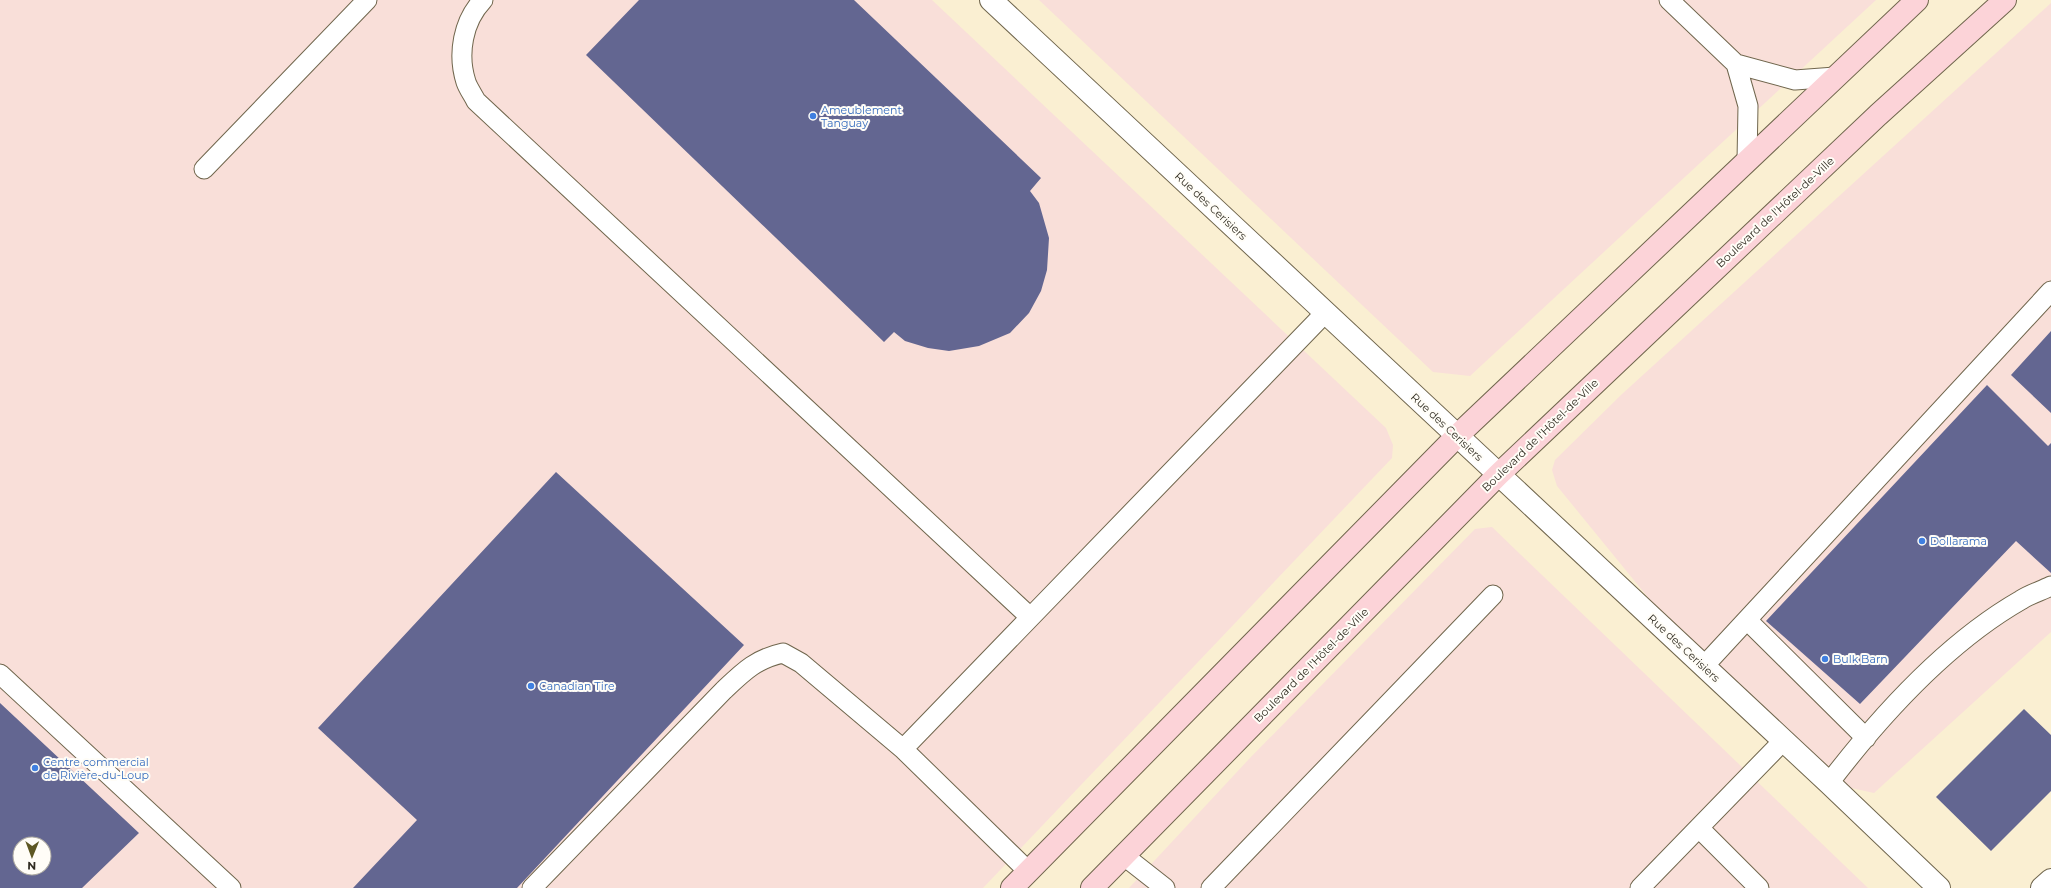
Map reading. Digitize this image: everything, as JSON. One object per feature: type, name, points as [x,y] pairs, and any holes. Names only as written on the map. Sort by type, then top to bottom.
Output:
[{"type":"main road","points":[[1012,888],[1457,436],[1917,0]]},
{"type":"main road","name":"Boulevard de l'Hôtel-de-Ville","points":[[1092,888],[1498,475],[1872,121],[2005,0]]},
{"type":"street","name":"Rue des Cerisiers","points":[[990,0],[1829,783],[1938,888]]},
{"type":"street","points":[[2042,888],[2051,880]]},
{"type":"lane","points":[[204,169],[367,0]]},
{"type":"lane","points":[[483,0],[466,25],[462,50],[466,82],[476,101],[1030,617]]},
{"type":"lane","points":[[1669,0],[1736,64],[1795,80],[1835,77]]},
{"type":"lane","points":[[1736,64],[1748,106],[1747,160]]},
{"type":"lane","points":[[1704,666],[2051,291]]},
{"type":"lane","points":[[903,749],[1326,312]]},
{"type":"lane","points":[[1829,783],[1866,738],[1933,667],[1980,627],[2021,599],[2051,586]]},
{"type":"lane","points":[[1211,888],[1493,595]]},
{"type":"lane","points":[[1746,620],[1866,738]]},
{"type":"lane","points":[[532,888],[748,667],[767,656],[784,653],[801,663],[903,749],[1028,871]]},
{"type":"lane","points":[[0,674],[231,888]]},
{"type":"lane","points":[[1640,888],[1783,741]]},
{"type":"lane","points":[[1699,828],[1759,888]]},
{"type":"lane","points":[[1123,856],[1165,888]]},
{"type":"shaded area","points":[[0,0],[932,0],[1386,428],[1393,445],[1392,458],[983,888],[0,888]]},
{"type":"shaded area","points":[[1039,0],[1876,0],[1470,376],[1433,372]]},
{"type":"shaded area","points":[[2051,3],[2051,632],[1874,793],[1829,783],[1704,666],[1557,486],[1552,470],[1555,460],[1621,395]]},
{"type":"shaded area","points":[[1492,527],[1868,888],[1129,888],[1249,759],[1475,529]]},
{"type":"building","name":"Ameublement Tanguay","points":[[639,0],[854,0],[1041,178],[1030,191],[1039,203],[1049,238],[1047,270],[1041,291],[1029,313],[1010,333],[979,346],[949,351],[928,348],[905,341],[894,332],[884,342],[586,55]]},
{"type":"building","points":[[2051,331],[2051,413],[2011,375]]},
{"type":"building","points":[[1987,385],[2048,446],[2051,443],[2051,573],[2016,541],[1860,704],[1766,621]]},
{"type":"building","name":"Canadian Tire","points":[[556,472],[744,645],[517,888],[353,888],[417,820],[318,728]]},
{"type":"building","name":"Centre commercial de Rivière-du-Loup","points":[[0,703],[139,833],[82,888],[0,888]]},
{"type":"building","points":[[2024,709],[2051,735],[2051,791],[1991,851],[1936,797]]},
{"type":"place","name":"Ameublement Tanguay","points":[[813,116]]},
{"type":"place","name":"Dollarama","points":[[1922,541]]},
{"type":"place","name":"Bulk Barn","points":[[1825,659]]},
{"type":"place","name":"Canadian Tire","points":[[531,686]]},
{"type":"place","name":"Centre commercial de Rivière-du-Loup","points":[[35,768]]}]
